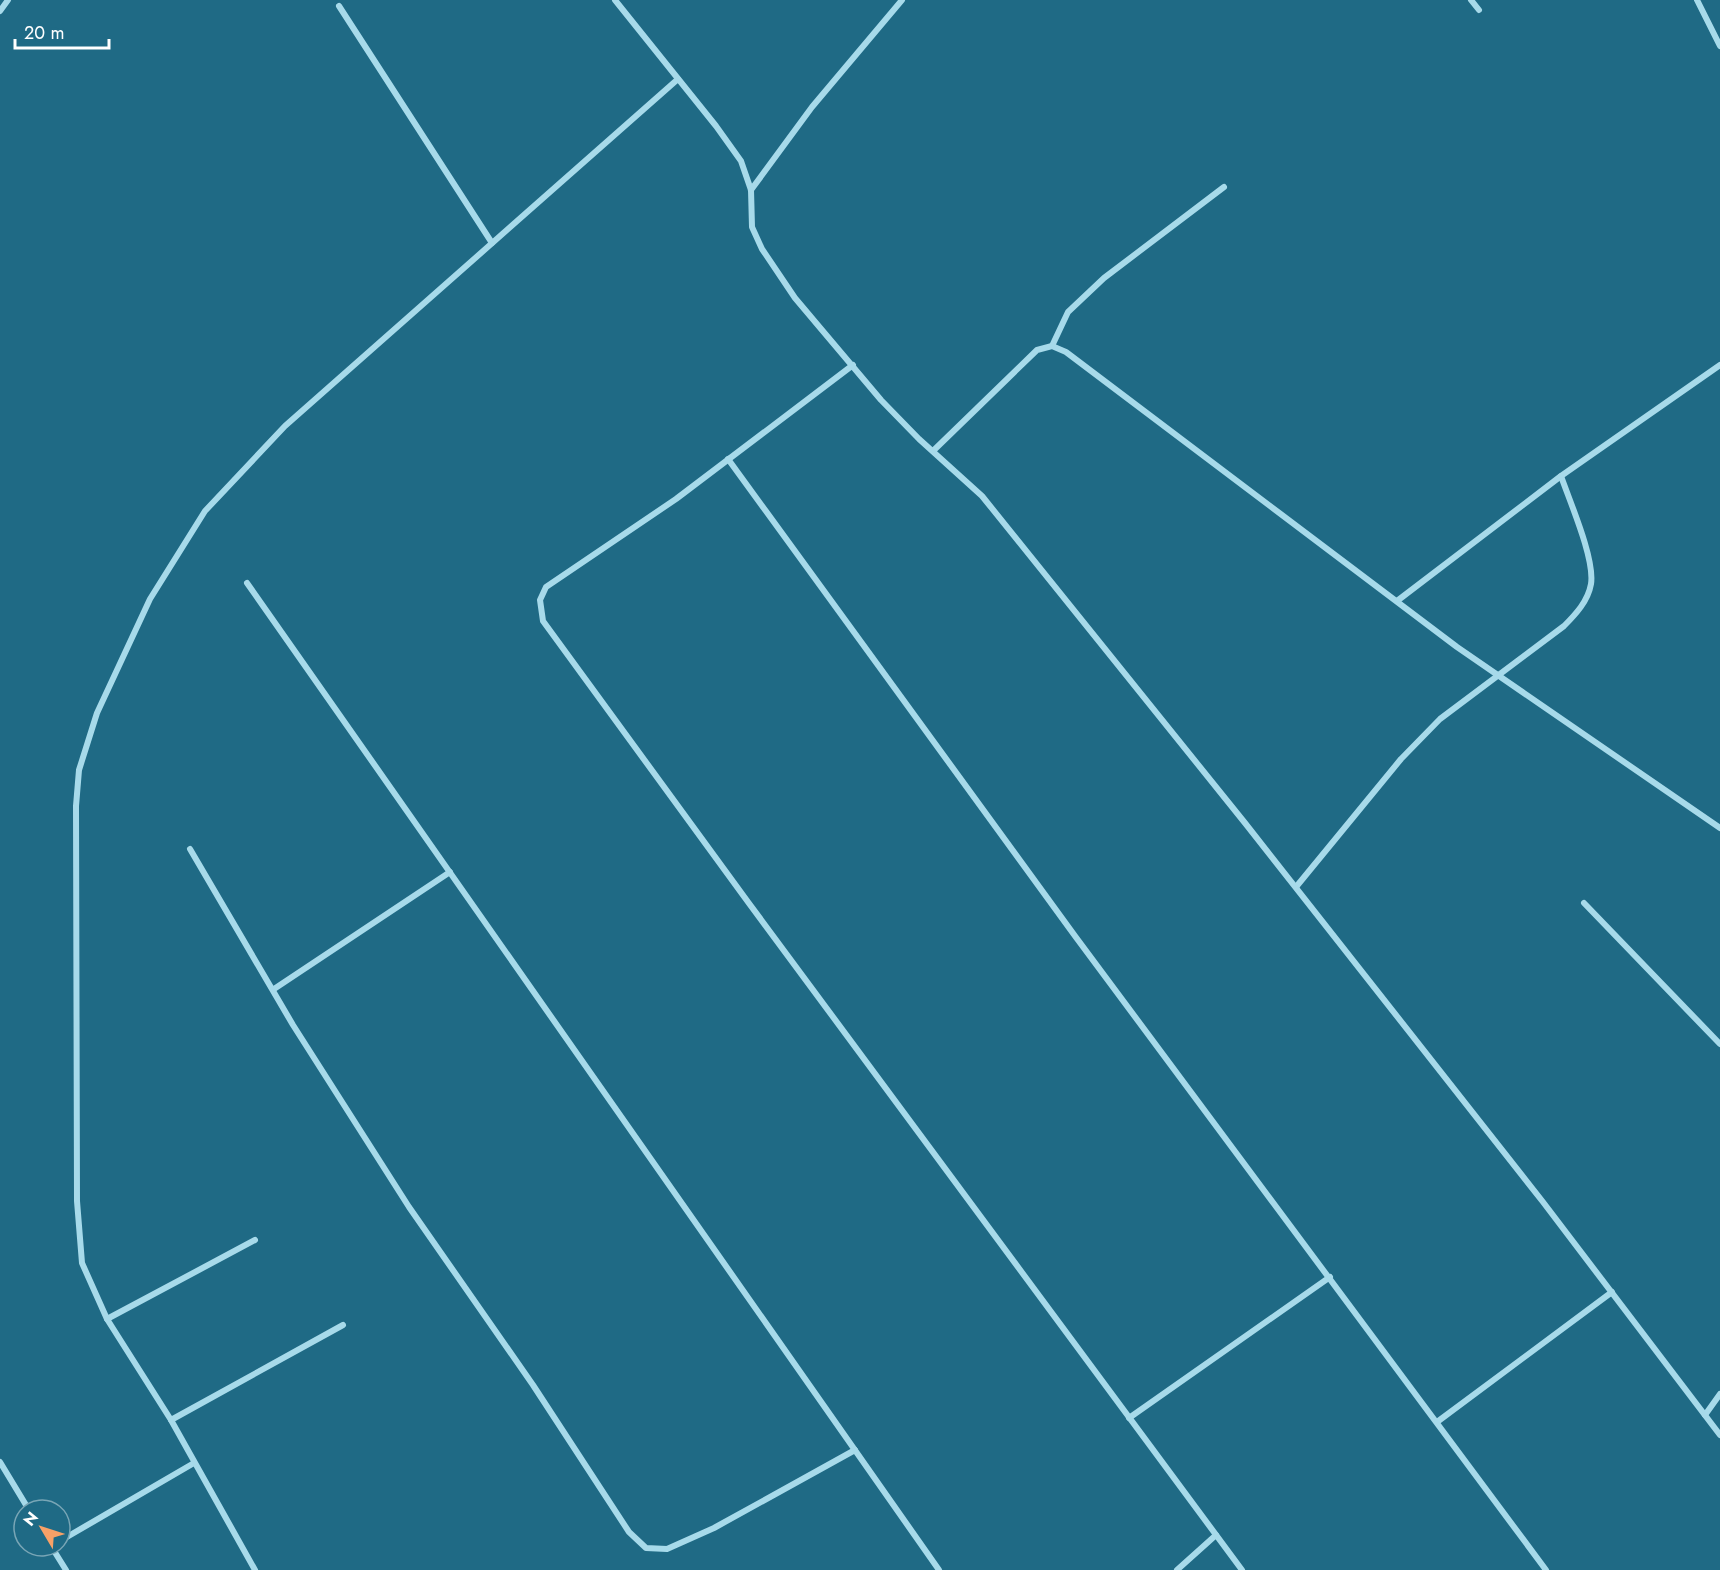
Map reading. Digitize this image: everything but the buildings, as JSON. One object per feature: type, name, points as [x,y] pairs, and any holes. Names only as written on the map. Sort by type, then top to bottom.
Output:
[{"type":"street","points":[[0,11],[8,0]]},
{"type":"street","points":[[615,0],[741,161],[751,189],[752,227],[762,249],[795,297],[881,400],[982,496],[1296,888],[1612,1292],[1720,1435]]},
{"type":"street","points":[[751,189],[812,107],[902,0]]},
{"type":"street","points":[[1472,0],[1479,10]]},
{"type":"street","points":[[1697,0],[1720,46]]},
{"type":"street","points":[[339,6],[492,243]]},
{"type":"street","points":[[255,1570],[171,1420],[107,1319],[82,1263],[77,1201],[76,806],[79,770],[97,712],[150,598],[206,511],[285,426],[678,79]]},
{"type":"street","points":[[1052,346],[1068,312],[1104,278],[1224,187]]},
{"type":"street","points":[[933,451],[1037,350],[1052,346],[1066,352],[1498,675],[1720,828]]},
{"type":"street","points":[[1397,601],[1562,476],[1720,365]]},
{"type":"street","points":[[853,366],[676,499],[546,587],[540,600],[543,621],[1242,1570]]},
{"type":"street","points":[[728,459],[1013,851],[1546,1570]]},
{"type":"street","points":[[1296,888],[1401,759],[1440,719],[1564,626],[1577,613],[1591,582],[1587,553],[1562,476]]},
{"type":"street","points":[[247,583],[938,1570]]},
{"type":"street","points":[[190,849],[293,1025],[409,1207],[533,1385],[629,1532],[646,1548],[667,1549],[714,1527],[855,1450]]},
{"type":"street","points":[[274,989],[450,872]]},
{"type":"street","points":[[1584,903],[1720,1044]]},
{"type":"street","points":[[107,1319],[255,1240]]},
{"type":"street","points":[[1129,1418],[1330,1277]]},
{"type":"street","points":[[1437,1422],[1612,1292]]},
{"type":"street","points":[[171,1420],[344,1325]]},
{"type":"street","points":[[1705,1415],[1720,1394]]},
{"type":"street","points":[[0,1462],[22,1498]]},
{"type":"street","points":[[72,1534],[195,1463]]},
{"type":"street","points":[[1177,1570],[1216,1535]]}]
